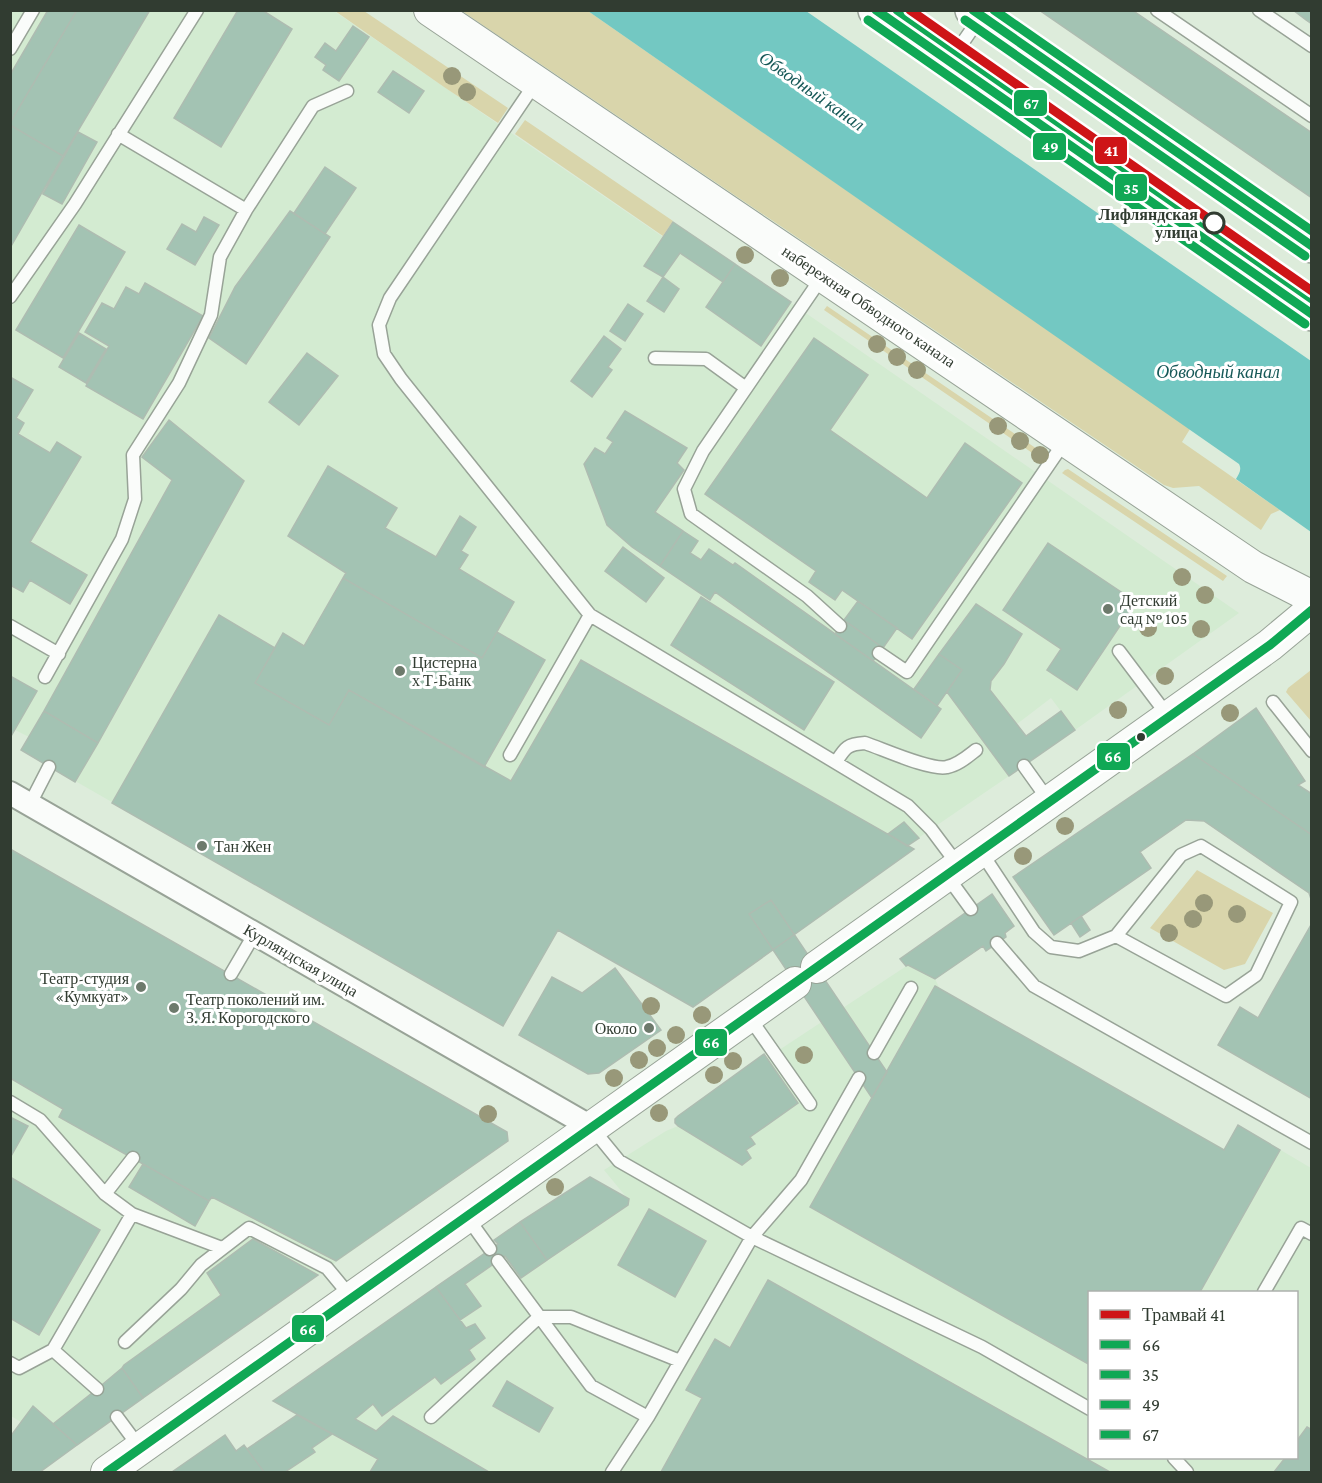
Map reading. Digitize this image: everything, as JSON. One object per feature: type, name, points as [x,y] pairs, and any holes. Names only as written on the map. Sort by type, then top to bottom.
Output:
[{"type":"main road","points":[[875,10],[1311,314]]},
{"type":"main road","points":[[979,12],[1311,246]]},
{"type":"street","name":"набережная Обводного канала","points":[[430,10],[1253,567],[1311,597]]},
{"type":"street","points":[[107,1473],[1270,645],[1311,610]]},
{"type":"street","name":"Курляндская улица","points":[[20,799],[591,1127]]},
{"type":"lane","points":[[10,49],[33,10]]},
{"type":"lane","points":[[10,297],[75,204],[197,10]]},
{"type":"lane","points":[[1157,10],[1311,116]]},
{"type":"lane","points":[[1259,10],[1311,46]]},
{"type":"lane","points":[[949,62],[979,12]]},
{"type":"lane","points":[[536,81],[390,298],[379,325],[384,354],[401,380],[590,615],[908,806],[962,864],[1052,946],[1079,951],[1116,936],[1181,855],[1201,846],[1291,902],[1256,975],[1226,996],[1116,936]]},
{"type":"lane","points":[[45,677],[122,539],[135,499],[133,455],[179,383],[211,315],[220,257],[246,210],[313,106],[346,91]]},
{"type":"lane","points":[[118,134],[246,210]]},
{"type":"lane","points":[[823,275],[703,451],[684,489],[691,514],[807,596],[840,626]]},
{"type":"lane","points":[[655,358],[706,359],[746,388]]},
{"type":"lane","points":[[879,654],[907,672],[1066,440]]},
{"type":"lane","points":[[510,755],[590,615]]},
{"type":"lane","points":[[10,626],[59,654]]},
{"type":"lane","points":[[1119,651],[1168,717]]},
{"type":"lane","points":[[1273,702],[1311,751]]},
{"type":"lane","points":[[836,762],[843,751],[852,744],[865,743],[933,767],[946,767],[958,763],[976,750]]},
{"type":"lane","points":[[1024,766],[1050,802]]},
{"type":"lane","points":[[20,799],[49,767]]},
{"type":"lane","points":[[962,864],[971,909]]},
{"type":"lane","points":[[231,974],[255,933]]},
{"type":"lane","points":[[997,943],[1034,986],[1311,1143]]},
{"type":"lane","points":[[874,1053],[911,988]]},
{"type":"lane","points":[[748,1016],[810,1104]]},
{"type":"lane","points":[[612,1473],[648,1417],[752,1237],[801,1180],[859,1078]]},
{"type":"lane","points":[[10,1102],[40,1120],[105,1194],[132,1214],[222,1248]]},
{"type":"lane","points":[[591,1127],[619,1161],[752,1237],[982,1347],[1088,1408]]},
{"type":"lane","points":[[105,1194],[133,1158]]},
{"type":"lane","points":[[10,1364],[19,1368],[53,1350],[132,1214]]},
{"type":"lane","points":[[466,1216],[490,1250]]},
{"type":"lane","points":[[125,1342],[181,1289],[201,1265],[249,1228],[327,1268],[352,1298]]},
{"type":"lane","points":[[1265,1291],[1301,1228],[1311,1234]]},
{"type":"lane","points":[[498,1261],[591,1386],[648,1417]]},
{"type":"lane","points":[[431,1417],[539,1317],[571,1317],[680,1361]]},
{"type":"lane","points":[[53,1350],[97,1389]]},
{"type":"lane","points":[[117,1417],[140,1449]]},
{"type":"lane","points":[[1175,1459],[1187,1473]]},
{"type":"shaded area","points":[[10,11],[334,11],[663,237],[673,222],[1239,613],[1075,730],[1051,698],[1017,724],[990,690],[991,681],[1022,634],[976,604],[939,654],[962,670],[947,692],[1009,776],[908,845],[914,849],[693,1007],[558,930],[503,1026],[21,750],[29,737],[15,730],[37,691],[10,676]]},
{"type":"shaded area","points":[[335,11],[364,11],[508,108],[498,123]]},
{"type":"shaded area","points":[[462,11],[588,11],[1190,429],[1182,442],[1280,510],[1271,514],[1261,530],[1199,486],[1173,488],[1164,485]]},
{"type":"shaded area","points":[[525,120],[673,221],[663,236],[515,134]]},
{"type":"shaded area","points":[[827,306],[1044,455],[1041,459],[824,310]]},
{"type":"shaded area","points":[[1068,469],[1227,576],[1223,581],[1062,473]]},
{"type":"shaded area","points":[[1311,670],[1311,721],[1286,692]]},
{"type":"shaded area","points":[[11,849],[507,1132],[508,1141],[77,1445],[33,1406],[21,1422],[11,1416]]},
{"type":"shaded area","points":[[1197,870],[1273,913],[1245,964],[1224,970],[1150,928]]},
{"type":"shaded area","points":[[908,965],[935,979],[940,989],[1224,1149],[1238,1125],[1311,1168],[1311,1472],[172,1472],[225,1435],[236,1451],[244,1445],[248,1449],[297,1415],[273,1401],[497,1244],[494,1240],[590,1177],[627,1198],[604,1170],[666,1131],[678,1126],[675,1119],[678,1116],[764,1054],[767,1058]]},
{"type":"water","name":"Обводный канал","points":[[588,11],[806,11],[1311,361],[1311,532],[1236,479],[1240,470],[1239,464]]},
{"type":"building","points":[[48,10],[77,10],[10,123],[10,75]]},
{"type":"building","points":[[77,10],[150,10],[63,156],[10,123]]},
{"type":"building","points":[[238,10],[262,10],[292,29],[221,147],[174,118]]},
{"type":"building","points":[[1039,10],[1132,10],[1312,133],[1312,198]]},
{"type":"building","points":[[1293,10],[1312,10],[1312,24],[1306,20]]},
{"type":"building","points":[[353,26],[369,37],[339,81],[323,70],[326,65],[315,57],[325,43],[336,51]]},
{"type":"building","points":[[393,71],[424,91],[409,113],[378,92]]},
{"type":"building","points":[[10,125],[63,156],[10,248]]},
{"type":"building","points":[[78,132],[97,142],[62,204],[43,194]]},
{"type":"building","points":[[325,167],[356,188],[325,234],[294,213]]},
{"type":"building","points":[[290,211],[330,237],[246,364],[209,338],[235,287]]},
{"type":"building","points":[[204,217],[219,225],[195,265],[167,249],[182,224],[196,232]]},
{"type":"building","points":[[673,222],[735,264],[723,282],[680,253],[663,277],[644,266]]},
{"type":"building","points":[[79,225],[125,252],[63,358],[16,330]]},
{"type":"building","points":[[735,264],[791,302],[761,346],[706,307]]},
{"type":"building","points":[[663,277],[679,289],[664,312],[647,301]]},
{"type":"building","points":[[145,283],[203,316],[143,419],[86,386],[109,346],[85,332],[102,303],[114,309],[126,287],[139,294]]},
{"type":"building","points":[[628,304],[643,314],[625,341],[610,331]]},
{"type":"building","points":[[79,333],[106,349],[86,383],[59,367]]},
{"type":"building","points":[[604,336],[621,349],[608,367],[612,370],[592,397],[571,381]]},
{"type":"building","points":[[814,338],[868,375],[830,430],[927,498],[965,443],[1022,483],[912,639],[842,590],[835,600],[809,582],[816,571],[705,494]]},
{"type":"building","points":[[307,353],[338,376],[299,425],[269,402]]},
{"type":"building","points":[[10,377],[33,390],[16,418],[24,423],[18,434],[50,453],[57,442],[81,457],[30,542],[87,575],[70,604],[30,580],[23,592],[10,585]]},
{"type":"building","points":[[625,411],[687,448],[677,463],[684,470],[655,512],[683,531],[660,566],[632,547],[607,525],[584,464],[595,448],[605,454],[613,442],[607,438]]},
{"type":"building","points":[[169,420],[244,481],[98,743],[44,711],[172,480],[142,457]]},
{"type":"building","points":[[328,466],[397,508],[385,528],[436,557],[460,516],[476,527],[461,551],[468,555],[459,569],[514,602],[482,658],[343,578],[346,573],[288,536]]},
{"type":"building","points":[[683,531],[698,541],[690,553],[701,560],[709,549],[733,565],[735,563],[941,709],[921,738],[715,592],[710,600],[660,566]]},
{"type":"building","points":[[1048,543],[1136,602],[1077,690],[1047,670],[1061,649],[1003,610]]},
{"type":"building","points":[[623,547],[664,578],[646,602],[605,571]]},
{"type":"building","name":"Цистерна х Т-Банк","points":[[343,578],[482,658],[497,632],[545,660],[484,767],[349,690],[329,725],[255,683],[283,633],[304,646]]},
{"type":"building","points":[[701,597],[834,682],[804,730],[671,645]]},
{"type":"building","points":[[858,601],[897,628],[883,648],[844,620]]},
{"type":"building","points":[[976,604],[1022,634],[991,681],[990,690],[1026,736],[1061,711],[1075,730],[1009,776],[947,692],[962,670],[939,654]]},
{"type":"building","points":[[219,615],[275,648],[255,683],[329,725],[349,690],[511,781],[581,660],[914,849],[693,1007],[558,930],[503,1026],[112,803]]},
{"type":"building","points":[[844,620],[883,648],[873,661],[835,634]]},
{"type":"building","points":[[939,654],[962,670],[937,706],[914,689]]},
{"type":"building","points":[[10,676],[37,691],[10,738]]},
{"type":"building","points":[[1256,708],[1305,781],[1298,785],[1312,794],[1312,835],[1193,754]]},
{"type":"building","points":[[44,711],[98,743],[75,782],[21,750]]},
{"type":"building","points":[[1193,754],[1312,835],[1312,902],[1309,893],[1204,821],[1186,820],[1140,852],[1151,868],[1054,935],[1013,877]]},
{"type":"building","points":[[904,822],[919,838],[907,846],[888,834]]},
{"type":"building","points":[[10,849],[507,1132],[508,1141],[336,1261],[212,1197],[209,1201],[59,1117],[63,1109],[10,1078]]},
{"type":"building","points":[[992,894],[1014,926],[1005,933],[1006,937],[986,951],[983,946],[935,979],[906,966],[900,959]]},
{"type":"building","points":[[771,900],[887,1072],[872,1098],[749,914]]},
{"type":"building","points":[[1081,916],[1090,930],[1080,937],[1071,923]]},
{"type":"building","points":[[1312,923],[1312,1099],[1218,1045],[1240,1007],[1258,1018]]},
{"type":"building","points":[[615,968],[661,1030],[654,1035],[599,1073],[588,1074],[519,1035],[552,977],[582,993]]},
{"type":"building","points":[[935,986],[1224,1150],[1238,1125],[1280,1150],[1201,1291],[1088,1291],[1088,1364],[810,1207]]},
{"type":"building","points":[[764,1054],[798,1103],[750,1137],[755,1144],[746,1150],[751,1158],[742,1165],[678,1126],[675,1119]]},
{"type":"building","points":[[10,1117],[28,1126],[10,1158]]},
{"type":"building","points":[[143,1164],[209,1201],[195,1226],[129,1187]]},
{"type":"building","points":[[10,1177],[100,1230],[39,1335],[10,1318]]},
{"type":"building","points":[[590,1177],[629,1199],[628,1205],[547,1260],[520,1222]]},
{"type":"building","points":[[649,1209],[706,1241],[675,1297],[618,1265]]},
{"type":"building","points":[[520,1222],[547,1260],[521,1278],[505,1256],[465,1284],[481,1306],[460,1320],[436,1287],[498,1244],[494,1240]]},
{"type":"building","points":[[253,1239],[318,1275],[143,1398],[122,1368],[124,1365],[221,1295],[207,1273]]},
{"type":"building","points":[[768,1280],[1110,1472],[661,1472],[702,1398],[686,1390],[715,1339],[730,1348]]},
{"type":"building","points":[[436,1287],[466,1328],[475,1324],[485,1338],[469,1350],[475,1359],[441,1384],[435,1377],[382,1416],[373,1404],[355,1419],[376,1431],[393,1416],[489,1472],[370,1472],[378,1459],[273,1401]]},
{"type":"building","points":[[122,1368],[143,1398],[77,1445],[53,1424]]},
{"type":"building","points":[[507,1381],[553,1408],[539,1432],[493,1406]]},
{"type":"building","points":[[33,1406],[77,1445],[40,1472],[10,1472],[10,1437]]},
{"type":"building","points":[[297,1415],[332,1434],[312,1448],[315,1452],[285,1472],[264,1472],[247,1449]]},
{"type":"building","points":[[1307,1427],[1312,1430],[1312,1472],[1274,1472],[1284,1459],[1298,1459],[1298,1439]]},
{"type":"building","points":[[225,1435],[236,1451],[244,1445],[264,1472],[172,1472]]},
{"type":"tram line","name":"41","points":[[910,10],[1312,291]]},
{"type":"transit line","name":"35","points":[[876,10],[1312,314]]},
{"type":"transit line","name":"67","points":[[897,10],[1312,299]]},
{"type":"transit line","name":"35","points":[[973,10],[1312,246]]},
{"type":"transit line","name":"67","points":[[994,10],[1312,231]]},
{"type":"transit line","name":"49","points":[[868,20],[1305,324]]},
{"type":"transit line","name":"49","points":[[965,20],[1305,256]]},
{"type":"transit line","name":"66","points":[[107,1472],[1270,645],[1312,610]]},
{"type":"place","name":"Лифляндская улица","points":[[1214,223]]},
{"type":"place","name":"Детский сад № 105","points":[[1108,609]]},
{"type":"place","name":"Цистерна х Т-Банк","points":[[400,671]]},
{"type":"place","name":"Тан Жен","points":[[202,846]]},
{"type":"place","name":"Театр-студия «Кумкуат»","points":[[141,987]]},
{"type":"place","name":"Театр поколений им. З. Я. Корогодского","points":[[174,1008]]},
{"type":"place","name":"Около","points":[[649,1028]]}]
